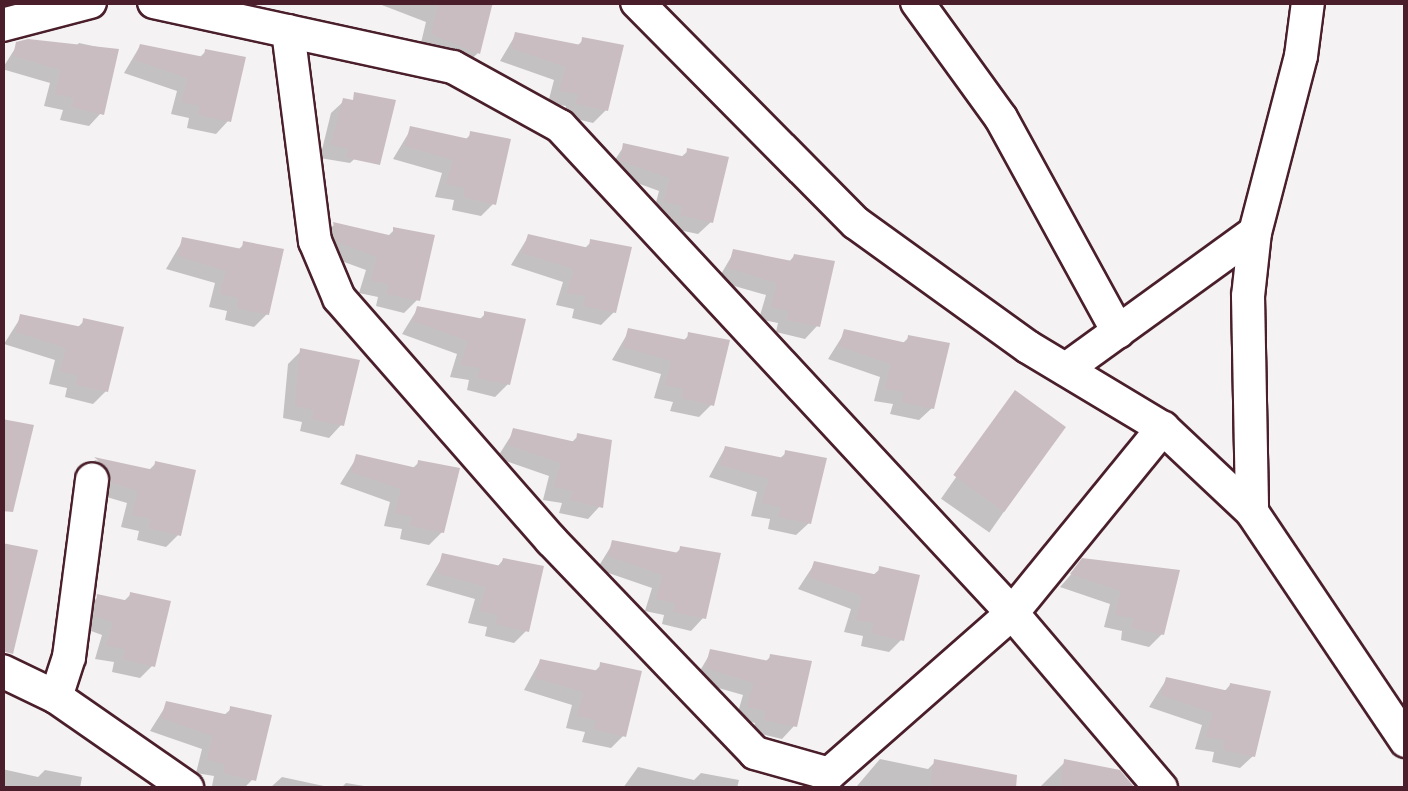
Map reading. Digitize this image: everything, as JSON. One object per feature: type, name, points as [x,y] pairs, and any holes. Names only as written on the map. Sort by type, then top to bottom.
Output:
[{"type":"street","points":[[2,25],[90,2]]},
{"type":"street","points":[[154,2],[453,67],[560,126],[1012,612],[1162,788]]},
{"type":"street","points":[[637,2],[856,223],[1066,370],[1163,428],[1252,512],[1406,742]]},
{"type":"street","points":[[917,2],[1001,118],[1118,332]]},
{"type":"street","points":[[1252,512],[1248,316],[1256,232],[1302,56],[1308,2]]},
{"type":"street","points":[[288,31],[315,241],[338,298],[551,540],[755,752],[829,774],[1012,612],[1163,428]]},
{"type":"street","points":[[1066,370],[1256,232]]},
{"type":"street","points":[[56,697],[69,657],[92,480]]},
{"type":"street","points":[[2,672],[56,697],[187,788]]},
{"type":"building","points":[[439,2],[493,2],[480,54],[431,34]]},
{"type":"building","points":[[515,32],[581,45],[582,37],[624,45],[608,111],[576,104],[578,94],[559,91],[566,67],[511,48]]},
{"type":"building","points":[[28,39],[119,49],[104,115],[71,107],[74,98],[55,94],[61,70],[13,56],[16,42]]},
{"type":"building","points":[[140,44],[204,57],[205,49],[246,57],[231,122],[198,115],[200,106],[182,102],[188,78],[135,60]]},
{"type":"building","points":[[354,92],[396,100],[380,165],[347,158],[349,149],[331,145],[343,98],[353,100]]},
{"type":"building","points":[[410,126],[469,139],[470,131],[511,139],[496,205],[463,197],[465,188],[446,184],[453,160],[405,146]]},
{"type":"building","points":[[623,143],[686,157],[687,148],[729,157],[713,223],[680,215],[683,206],[664,202],[670,178],[620,161]]},
{"type":"building","points":[[333,222],[393,236],[393,227],[435,235],[420,301],[387,294],[389,284],[371,281],[377,257],[337,242]]},
{"type":"building","points":[[528,234],[589,248],[590,239],[632,247],[616,313],[584,306],[586,296],[567,293],[574,269],[522,253]]},
{"type":"building","points":[[182,237],[242,249],[243,241],[284,249],[269,315],[237,308],[239,298],[220,294],[226,271],[178,256]]},
{"type":"building","points":[[733,249],[792,261],[794,254],[835,261],[820,327],[787,320],[789,311],[771,307],[777,283],[728,268]]},
{"type":"building","points":[[417,306],[484,319],[484,311],[526,319],[510,385],[478,378],[480,368],[461,365],[468,341],[413,321]]},
{"type":"building","points":[[20,314],[82,327],[83,318],[124,327],[108,392],[76,385],[78,375],[60,372],[66,348],[16,332]]},
{"type":"building","points":[[628,328],[687,340],[688,332],[730,340],[714,406],[682,398],[684,389],[665,385],[672,361],[623,347]]},
{"type":"building","points":[[844,329],[907,343],[908,335],[950,343],[934,409],[902,402],[904,392],[885,389],[891,364],[839,346]]},
{"type":"building","points":[[300,348],[360,360],[344,426],[311,419],[314,410],[295,406]]},
{"type":"building","points":[[1015,390],[1066,427],[1004,512],[953,475]]},
{"type":"building","points":[[2,419],[34,425],[13,512],[2,511]]},
{"type":"building","points":[[513,428],[576,442],[577,433],[612,440],[603,508],[570,500],[573,491],[554,487],[561,463],[508,445]]},
{"type":"building","points":[[725,446],[784,458],[785,450],[827,458],[811,524],[779,517],[781,507],[762,503],[769,479],[720,465]]},
{"type":"building","points":[[356,454],[417,468],[418,460],[460,468],[444,533],[411,526],[413,517],[395,513],[401,489],[351,472]]},
{"type":"building","points":[[94,457],[154,470],[155,461],[196,470],[181,536],[148,528],[151,519],[132,515],[138,491],[112,483],[110,470]]},
{"type":"building","points":[[612,540],[679,553],[680,546],[721,553],[706,619],[673,612],[675,603],[656,599],[663,575],[608,556]]},
{"type":"building","points":[[2,543],[38,550],[13,654],[2,651]]},
{"type":"building","points":[[442,553],[501,566],[503,558],[544,566],[529,632],[496,624],[498,615],[479,611],[486,587],[437,573]]},
{"type":"building","points":[[1082,558],[1180,570],[1164,635],[1132,628],[1134,618],[1115,615],[1121,591],[1070,574]]},
{"type":"building","points":[[814,561],[878,575],[879,566],[920,575],[904,641],[872,633],[874,623],[856,620],[862,596],[809,577]]},
{"type":"building","points":[[130,592],[171,601],[155,667],[123,659],[125,649],[107,646],[113,622],[95,616],[97,594],[129,601]]},
{"type":"building","points":[[710,649],[769,661],[770,654],[812,661],[797,727],[764,720],[766,711],[747,707],[754,683],[705,668]]},
{"type":"building","points":[[540,659],[599,671],[600,662],[642,671],[626,737],[594,729],[596,720],[577,716],[584,692],[535,678]]},
{"type":"building","points":[[1166,677],[1229,691],[1230,683],[1271,691],[1255,757],[1223,750],[1225,740],[1206,737],[1213,713],[1161,695]]},
{"type":"building","points":[[166,701],[229,715],[230,706],[272,715],[256,781],[223,773],[225,764],[207,760],[213,736],[161,718]]},
{"type":"building","points":[[934,759],[1017,775],[1016,788],[931,788]]},
{"type":"building","points":[[1064,759],[1120,770],[1135,788],[1061,788]]}]
